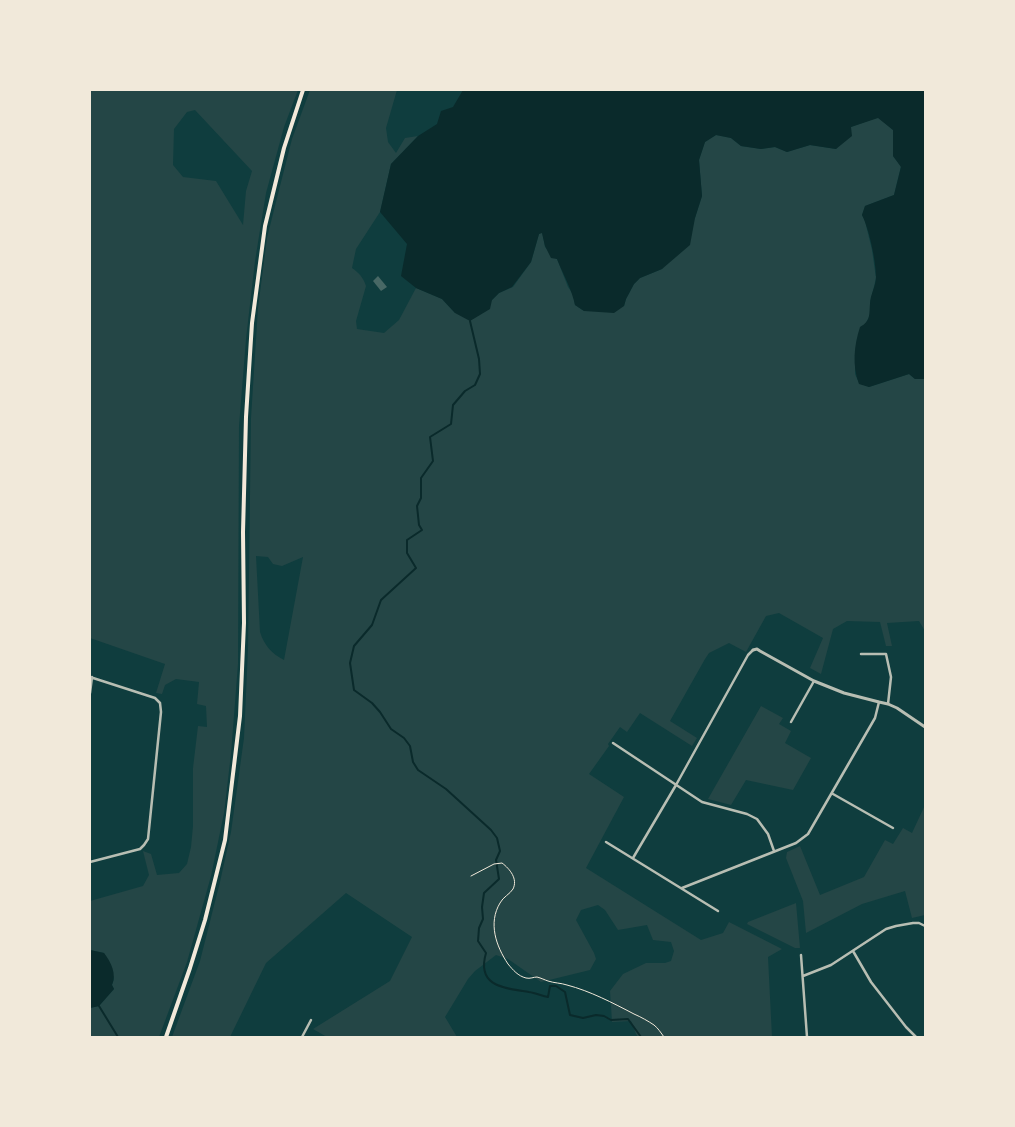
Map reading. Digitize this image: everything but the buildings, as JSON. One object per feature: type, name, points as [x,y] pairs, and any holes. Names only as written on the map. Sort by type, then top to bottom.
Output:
[{"type":"main road","points":[[166,1037],[206,920],[225,840],[240,716],[244,623],[243,532],[246,417],[252,323],[265,226],[284,148],[303,90]]},
{"type":"street","points":[[633,858],[748,655],[753,650],[760,651],[814,681],[844,693],[898,708],[925,727]]},
{"type":"street","points":[[861,654],[886,654],[891,677],[888,704]]},
{"type":"street","points":[[90,694],[91,677],[155,698],[160,703],[161,712],[148,839],[140,849],[90,862]]},
{"type":"street","points":[[791,722],[814,681]]},
{"type":"street","points":[[682,888],[796,843],[808,834],[833,794],[875,718],[879,702]]},
{"type":"street","points":[[613,743],[702,802],[747,814],[757,819],[768,834],[774,851]]},
{"type":"street","points":[[833,794],[893,828]]},
{"type":"street","points":[[606,842],[718,911]]},
{"type":"street","points":[[803,976],[831,964],[886,929],[913,923],[925,926]]},
{"type":"street","points":[[853,951],[871,982],[916,1037]]},
{"type":"street","points":[[801,955],[807,1037]]},
{"type":"street","points":[[302,1037],[311,1020]]},
{"type":"path","points":[[471,876],[494,864],[502,863],[513,876],[512,890],[500,902],[494,925],[500,949],[516,973],[527,978],[537,977],[549,982],[568,985],[592,994],[622,1007],[655,1026],[664,1037]]},
{"type":"shaded area","points":[[90,90],[298,90],[284,127],[266,193],[255,261],[246,339],[239,426],[238,664],[224,813],[211,876],[187,962],[159,1037],[90,1037],[90,1008],[99,1006],[114,989],[112,985],[114,979],[104,953],[90,950],[90,901],[143,886],[149,875],[143,851],[151,854],[157,875],[179,873],[187,864],[193,826],[193,768],[198,726],[207,727],[206,706],[197,704],[199,682],[176,679],[165,685],[162,694],[156,693],[165,664],[90,638]],"holes":[[[195,110],[252,171],[246,191],[243,225],[216,181],[183,177],[173,165],[174,129],[187,112]]]},
{"type":"shaded area","points":[[310,90],[397,90],[386,128],[388,142],[396,153],[405,138],[418,136],[391,164],[380,212],[356,249],[352,268],[364,280],[366,286],[356,321],[357,329],[384,333],[399,320],[416,288],[442,299],[455,313],[492,300],[499,293],[513,287],[531,262],[539,234],[542,232],[545,247],[557,259],[568,287],[573,294],[575,305],[584,311],[624,306],[634,284],[640,278],[662,269],[695,218],[702,196],[699,160],[705,142],[716,135],[731,138],[741,146],[761,149],[775,147],[787,152],[810,145],[836,149],[851,127],[878,117],[893,130],[893,156],[901,166],[894,195],[865,206],[862,215],[872,250],[876,278],[870,304],[870,315],[865,325],[855,359],[855,374],[859,383],[869,387],[909,374],[915,379],[925,379],[925,631],[919,621],[887,623],[892,646],[886,646],[880,622],[847,621],[833,629],[821,674],[810,668],[823,638],[779,613],[766,616],[746,652],[729,643],[709,653],[705,659],[670,721],[697,738],[692,746],[640,713],[627,732],[620,727],[589,774],[624,797],[586,868],[701,940],[723,933],[729,922],[782,949],[768,957],[772,1037],[638,1037],[631,1021],[612,1022],[610,991],[623,974],[646,963],[665,963],[671,961],[674,951],[671,942],[653,940],[647,925],[618,930],[605,910],[598,905],[581,910],[576,920],[596,959],[590,970],[541,982],[508,959],[496,955],[475,971],[468,979],[445,1017],[457,1037],[327,1037],[313,1029],[390,981],[412,937],[346,893],[266,963],[230,1037],[172,1037],[200,961],[220,882],[231,832],[244,738],[248,649],[251,418],[258,308],[267,238],[292,139]],"holes":[[[256,556],[268,557],[273,564],[282,566],[303,557],[284,660],[269,649],[260,632]]]},
{"type":"shaded area","points":[[463,90],[925,90],[925,379],[915,379],[909,374],[869,387],[859,384],[855,370],[856,341],[860,327],[869,317],[870,301],[876,277],[872,245],[862,215],[865,206],[894,195],[901,167],[893,156],[893,130],[878,118],[851,127],[852,136],[836,149],[810,145],[787,152],[775,147],[761,149],[741,146],[731,138],[716,135],[705,142],[699,160],[702,196],[695,218],[690,245],[662,269],[640,278],[634,284],[624,306],[614,313],[584,311],[575,305],[570,288],[557,259],[551,258],[545,246],[542,233],[539,234],[531,262],[512,287],[499,293],[492,300],[490,309],[470,321],[455,313],[442,299],[416,288],[401,276],[407,244],[380,212],[391,164],[418,136],[437,124],[441,111],[453,107]]},
{"type":"shaded area","points":[[761,706],[783,718],[779,724],[791,731],[785,743],[811,758],[793,790],[746,780],[731,805],[708,799]]},
{"type":"shaded area","points":[[925,805],[925,915],[912,918],[905,891],[862,904],[806,933],[803,901],[786,858],[787,852],[800,846],[820,895],[864,877],[885,840],[893,844],[903,828],[912,833]]},
{"type":"shaded area","points":[[796,903],[800,948],[795,948],[747,924],[748,922]]},
{"type":"shaded area","points":[[90,950],[104,953],[109,960],[114,972],[112,985],[114,989],[99,1006],[90,1008]]},
{"type":"waterway","points":[[470,321],[479,359],[480,374],[475,385],[465,391],[453,405],[451,424],[430,437],[433,461],[421,478],[421,498],[417,506],[419,525],[422,530],[407,540],[407,553],[416,568],[381,600],[372,625],[354,646],[350,663],[354,690],[372,703],[391,729],[404,738],[410,746],[413,762],[418,770],[446,789],[491,830],[497,838],[500,851],[496,860],[499,879],[484,893],[483,919],[479,928],[478,941],[486,953],[485,973],[489,979],[502,987],[548,997],[550,986],[556,986],[565,992],[570,1015],[583,1018],[596,1015],[604,1016],[611,1020],[628,1019],[641,1037]]},
{"type":"waterway","points":[[99,1006],[118,1037]]}]
